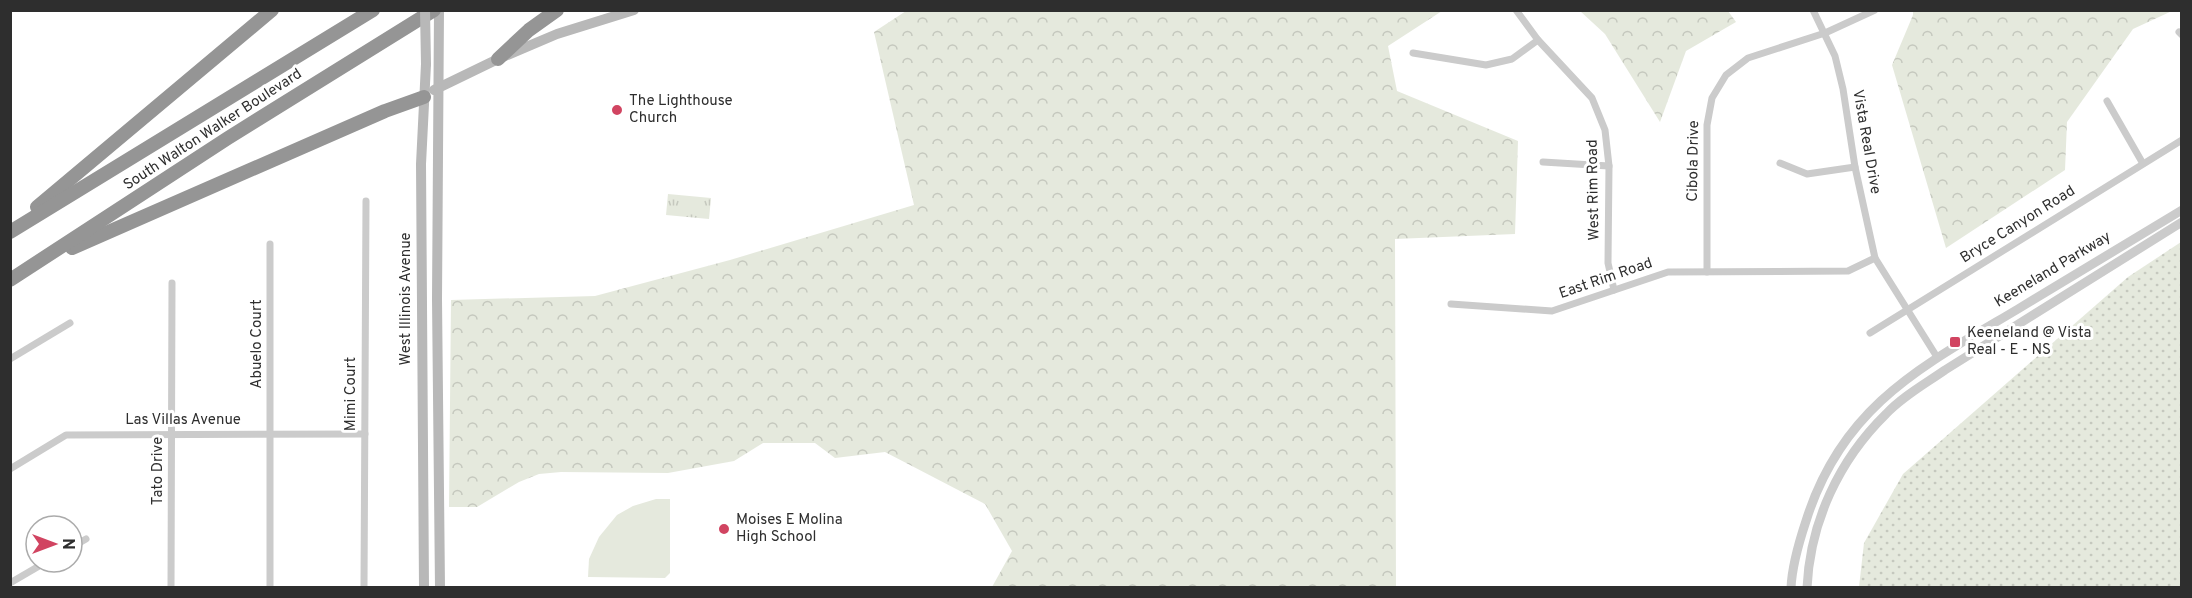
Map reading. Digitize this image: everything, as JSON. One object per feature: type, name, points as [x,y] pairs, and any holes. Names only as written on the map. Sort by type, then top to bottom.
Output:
[{"type":"highway","points":[[246,33],[251,27],[256,10]]},
{"type":"highway","points":[[10,230],[272,10]]},
{"type":"highway","name":"South Walton Walker Boulevard","points":[[10,230],[373,10]]},
{"type":"highway","name":"South Walton Walker Boulevard","points":[[10,280],[228,138],[434,10]]},
{"type":"highway","points":[[498,58],[556,10]]},
{"type":"highway","points":[[35,265],[385,111],[424,97]]},
{"type":"main road","name":"West Illinois Avenue","points":[[424,588],[421,207],[426,64],[425,10]]},
{"type":"main road","name":"West Illinois Avenue","points":[[439,10],[437,298],[440,588]]},
{"type":"main road","points":[[424,97],[439,87],[498,58],[557,34],[634,10]]},
{"type":"main road","points":[[421,207],[438,208]]},
{"type":"main road","points":[[422,298],[437,298]]},
{"type":"main road","points":[[423,539],[439,539]]},
{"type":"street","name":"West Rim Road","points":[[1516,10],[1538,40],[1592,98],[1605,130],[1609,166],[1608,263],[1614,290]]},
{"type":"street","name":"Vista Real Drive","points":[[1813,10],[1834,56],[1843,89],[1855,167],[1875,258],[1937,357]]},
{"type":"street","name":"Cibola Drive","points":[[1707,272],[1707,125],[1712,98],[1726,75],[1748,58],[1825,33],[1875,10]]},
{"type":"street","points":[[1413,53],[1486,65],[1512,59],[1538,40]]},
{"type":"street","points":[[2106,101],[2142,162]]},
{"type":"street","name":"Bryce Canyon Road","points":[[1870,333],[2142,162],[2180,143]]},
{"type":"street","points":[[1543,162],[1609,166]]},
{"type":"street","points":[[1780,163],[1807,174],[1855,167]]},
{"type":"street","name":"Mimi Court","points":[[364,588],[366,201]]},
{"type":"street","name":"Keeneland Parkway","points":[[1791,588],[1796,556],[1811,504],[1824,474],[1837,452],[1875,405],[1897,385],[1937,357],[2181,210]]},
{"type":"street","name":"Keeneland Parkway","points":[[1807,588],[1814,536],[1828,496],[1862,439],[1886,414],[1907,395],[1945,370],[2181,222]]},
{"type":"street","name":"Abuelo Court","points":[[270,244],[270,588]]},
{"type":"street","name":"East Rim Road","points":[[1451,304],[1552,311],[1668,272],[1848,270],[1875,258]]},
{"type":"street","name":"Tato Drive","points":[[171,588],[172,283]]},
{"type":"street","points":[[10,359],[70,323]]},
{"type":"street","points":[[1937,357],[1945,370]]},
{"type":"street","name":"Las Villas Avenue","points":[[10,469],[66,435],[365,434]]},
{"type":"street","points":[[10,583],[25,574]]},
{"type":"green space","points":[[1913,10],[2172,11],[2133,29],[2067,122],[2065,170],[1946,248],[1892,65]]},
{"type":"green space","points":[[906,11],[1442,11],[1388,46],[1397,91],[1518,141],[1515,234],[1395,239],[1396,587],[992,587],[1012,551],[985,504],[885,452],[835,458],[815,443],[763,443],[734,461],[668,473],[561,472],[539,474],[519,482],[477,507],[449,507],[451,300],[595,296],[730,260],[914,205],[874,32]]},
{"type":"green space","points":[[1580,11],[1728,11],[1736,22],[1686,51],[1660,122],[1605,34]]},
{"type":"green space","points":[[668,194],[711,198],[709,219],[666,215]]},
{"type":"green space","points":[[2181,242],[2181,587],[1859,587],[1864,543],[1903,474],[2128,277]]},
{"type":"green space","points":[[656,499],[670,499],[670,573],[665,578],[588,577],[589,559],[599,537],[617,515],[633,506]]},
{"type":"place","name":"The Lighthouse Church","points":[[617,110]]},
{"type":"place","name":"Keeneland @ Vista Real - E - NS","points":[[1955,342]]},
{"type":"place","name":"Moises E Molina High School","points":[[724,529]]}]
